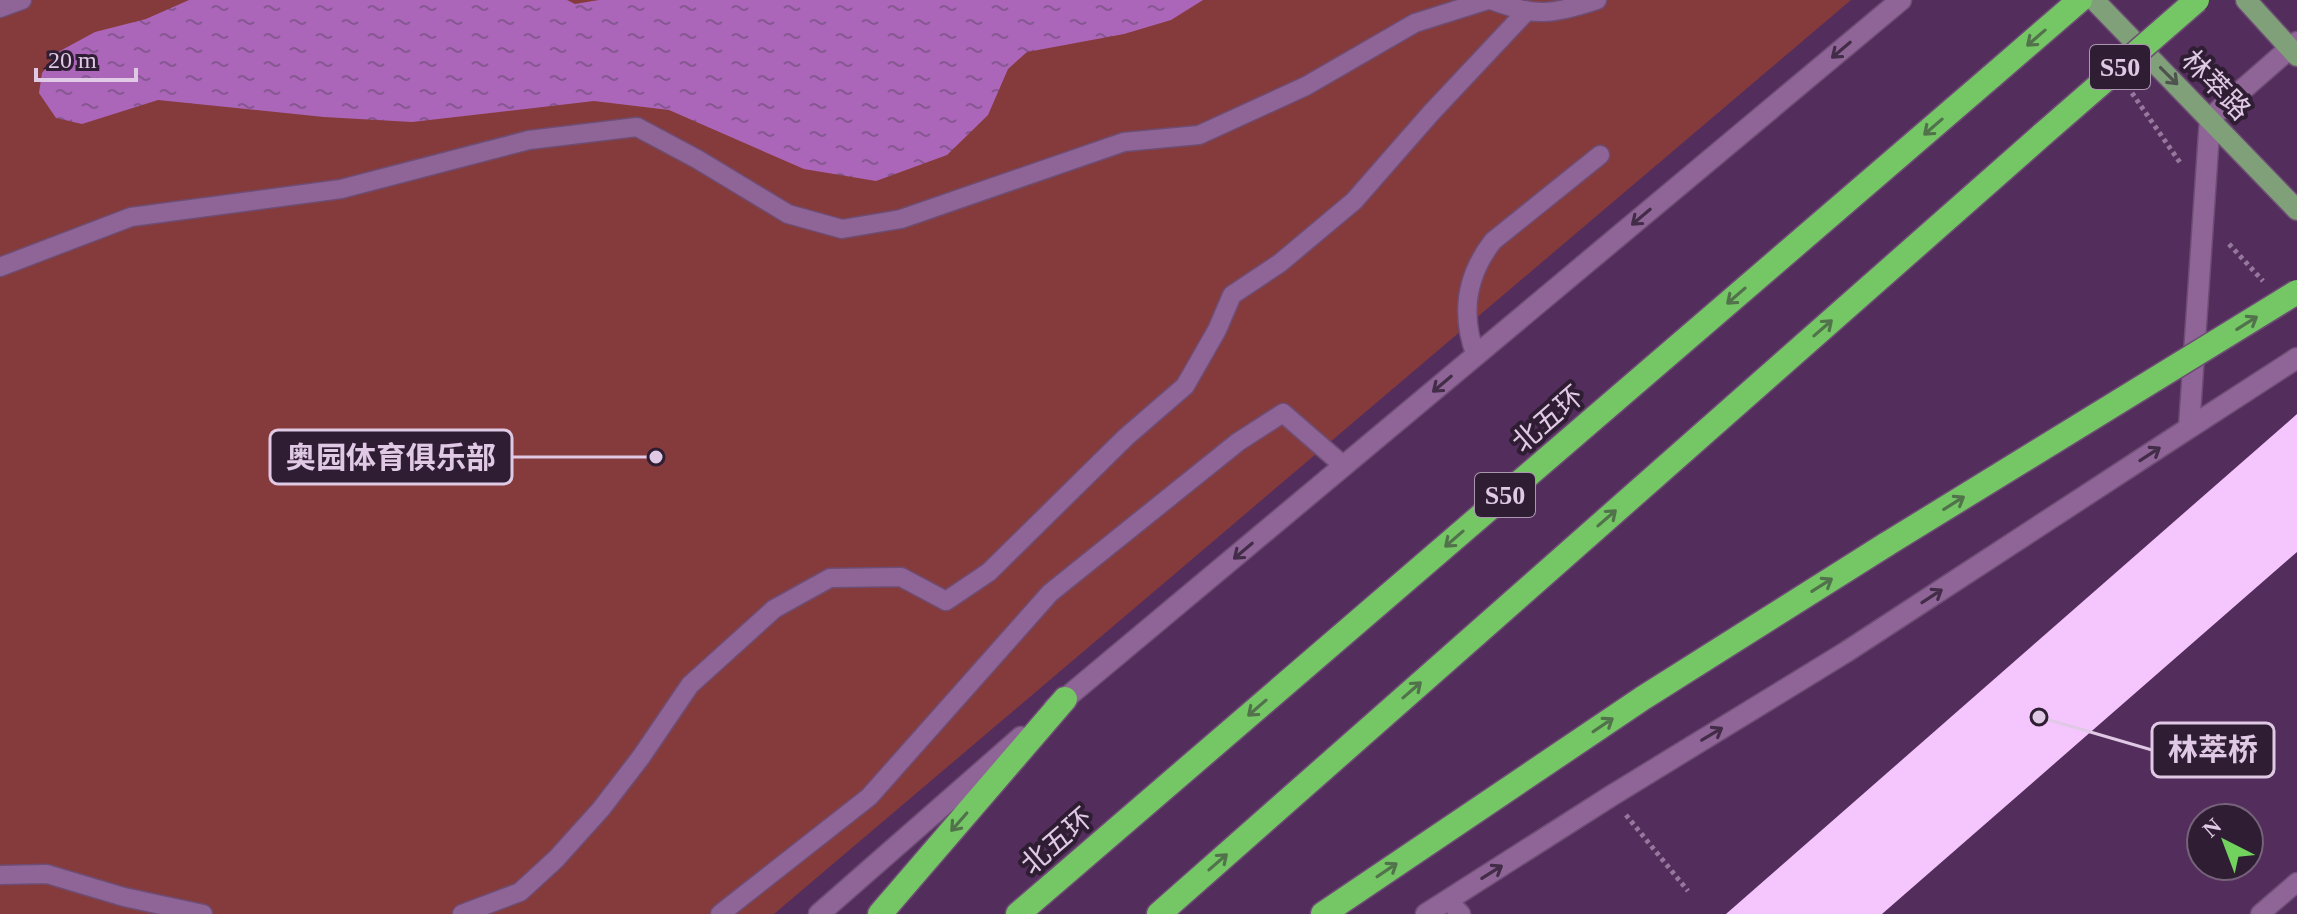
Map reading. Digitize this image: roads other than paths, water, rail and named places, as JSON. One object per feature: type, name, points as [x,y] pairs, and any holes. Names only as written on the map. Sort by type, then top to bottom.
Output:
[{"type":"highway","name":"北五环","points":[[1018,914],[2080,0]]},
{"type":"highway","name":"S50","points":[[1159,914],[2197,0]]},
{"type":"highway","points":[[1323,914],[1643,698],[2297,292]]},
{"type":"highway","points":[[880,914],[1065,699]]},
{"type":"main road","name":"林萃路","points":[[2094,0],[2297,210]]},
{"type":"main road","points":[[2246,0],[2295,49]]},
{"type":"street","points":[[819,914],[1065,699],[1901,0]]},
{"type":"street","points":[[2189,428],[2210,118],[2295,49]]},
{"type":"street","points":[[1426,914],[1454,907],[1611,796],[1846,652],[2297,358]]},
{"type":"lane","points":[[0,8],[22,0]]},
{"type":"lane","points":[[0,267],[131,217],[341,189],[529,140],[637,127],[788,214],[842,229],[857,227],[901,219],[1124,142],[1199,135],[1306,86],[1415,23],[1490,0],[1525,13],[1567,10],[1597,0]]},
{"type":"lane","points":[[462,914],[520,892],[556,859],[601,809],[690,685],[774,609],[830,578],[901,577],[946,601],[989,572],[1126,437],[1185,386],[1217,330],[1232,295],[1280,263],[1354,201],[1525,13]]},
{"type":"lane","points":[[1476,356],[1468,333],[1466,309],[1473,272],[1482,255],[1493,241],[1600,155]]},
{"type":"lane","points":[[720,914],[869,797],[1050,593],[1238,442],[1283,413],[1344,466]]},
{"type":"lane","points":[[0,875],[47,874],[124,897],[203,914]]},
{"type":"lane","points":[[2260,914],[2297,882]]},
{"type":"water","points":[[189,0],[567,0],[575,4],[599,0],[1203,0],[1171,20],[1124,34],[1027,52],[1008,69],[988,115],[947,155],[876,181],[804,169],[669,110],[594,101],[412,122],[324,117],[158,100],[82,124],[56,118],[39,93],[42,73],[60,51],[95,32],[146,19]]},
{"type":"place","name":"奥园体育俱乐部","points":[[656,457]]},
{"type":"place","name":"林萃桥","points":[[2039,717]]}]
